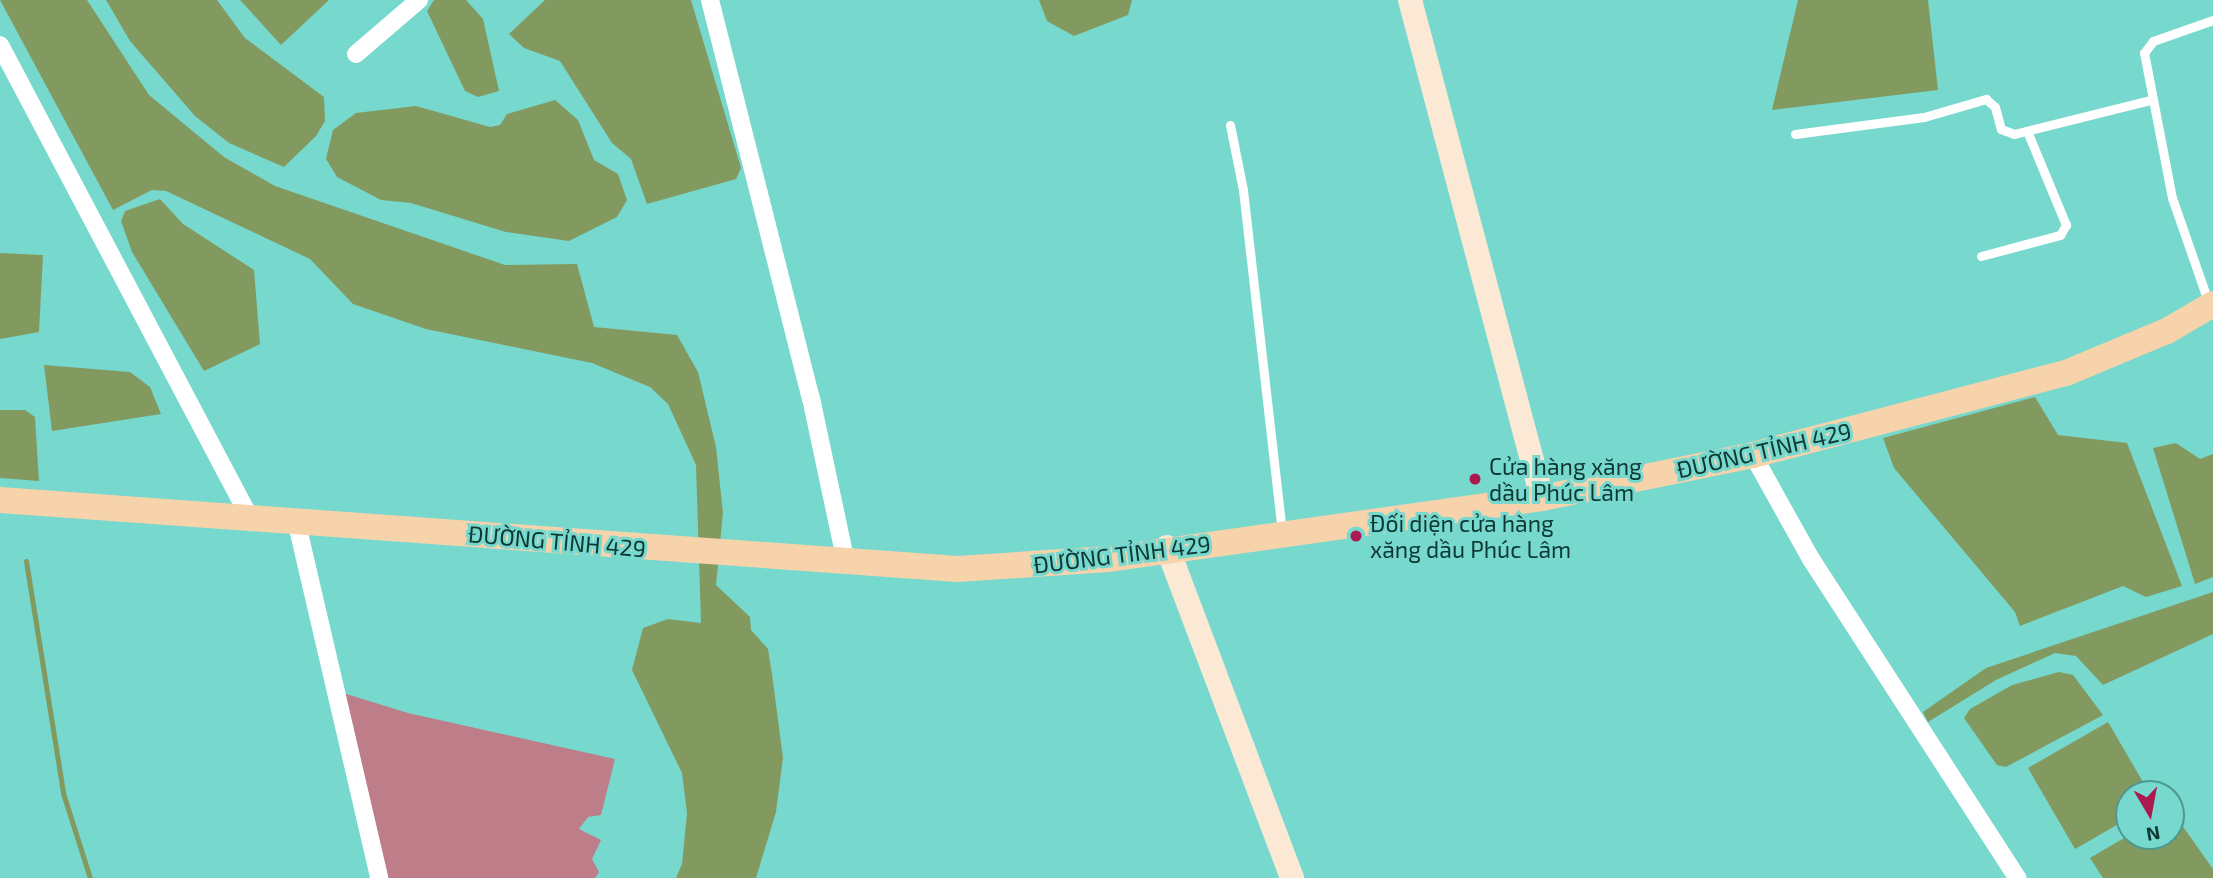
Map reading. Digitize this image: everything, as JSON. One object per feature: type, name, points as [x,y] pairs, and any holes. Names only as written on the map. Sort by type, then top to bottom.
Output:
[{"type":"main road","name":"ĐƯỜNG TỈNH 429","points":[[0,500],[249,516],[676,550],[845,558],[958,569],[1109,559],[1167,547],[1282,535],[1542,498],[1754,455],[2066,373],[2167,331],[2211,305]]},
{"type":"street","points":[[356,54],[419,0]]},
{"type":"street","points":[[710,0],[811,398],[845,558]]},
{"type":"street","points":[[1410,0],[1542,498]]},
{"type":"street","points":[[0,46],[249,516]]},
{"type":"street","points":[[1754,455],[1811,559],[2017,878]]},
{"type":"street","points":[[296,520],[379,878]]},
{"type":"street","points":[[1167,547],[1292,878]]},
{"type":"lane","points":[[2211,305],[2172,198],[2150,100],[2144,53],[2153,41],[2213,20]]},
{"type":"lane","points":[[1795,134],[1924,117],[1986,99],[1995,107],[2001,129],[2014,134],[2150,100]]},
{"type":"lane","points":[[1230,125],[1243,190],[1282,535]]},
{"type":"lane","points":[[1981,256],[2060,235],[2066,225],[2027,131]]},
{"type":"shaded area","points":[[0,0],[87,0],[149,95],[224,157],[275,186],[505,265],[577,264],[594,327],[677,335],[698,372],[716,447],[723,513],[716,585],[750,617],[751,630],[768,649],[772,674],[783,758],[776,812],[756,878],[676,878],[682,864],[687,813],[682,773],[632,670],[643,628],[668,619],[701,623],[696,465],[668,404],[650,387],[592,363],[426,329],[353,304],[310,259],[166,191],[152,190],[113,210]]},
{"type":"shaded area","points":[[106,0],[217,0],[245,38],[324,97],[325,121],[316,136],[284,167],[229,143],[195,116],[130,41]]},
{"type":"shaded area","points":[[240,0],[329,0],[281,45]]},
{"type":"shaded area","points":[[434,0],[466,0],[483,19],[499,91],[478,97],[465,91],[427,11]]},
{"type":"shaded area","points":[[545,0],[691,0],[741,168],[736,179],[647,204],[631,159],[612,143],[560,61],[524,48],[509,34]]},
{"type":"shaded area","points":[[1039,0],[1132,0],[1128,15],[1074,36],[1047,21]]},
{"type":"shaded area","points":[[1798,0],[1928,0],[1938,90],[1772,110]]},
{"type":"shaded area","points":[[555,100],[578,120],[594,160],[618,174],[627,200],[617,217],[569,241],[506,232],[411,203],[381,200],[337,177],[326,159],[333,130],[356,113],[416,106],[490,127],[500,125],[507,114]]},
{"type":"shaded area","points":[[160,199],[183,224],[254,270],[260,344],[204,371],[132,252],[121,221],[125,211]]},
{"type":"shaded area","points":[[0,253],[43,255],[39,332],[0,339]]},
{"type":"shaded area","points":[[44,365],[130,372],[150,387],[161,414],[52,431]]},
{"type":"shaded area","points":[[2035,397],[2058,435],[2127,443],[2182,586],[2146,597],[2123,586],[2020,626],[2015,612],[1894,468],[1883,438]]},
{"type":"shaded area","points":[[0,410],[25,410],[35,417],[39,481],[0,478]]},
{"type":"shaded area","points":[[2176,443],[2200,459],[2213,454],[2213,577],[2195,584],[2153,448]]},
{"type":"shaded area","points":[[2213,592],[2213,634],[2103,685],[2076,656],[2055,653],[1996,680],[1928,722],[1923,712],[1986,668]]},
{"type":"shaded area","points":[[2059,672],[2073,675],[2103,715],[2006,767],[1997,765],[1964,718],[1970,709],[2012,685]]},
{"type":"shaded area","points":[[343,693],[408,713],[615,759],[601,815],[588,817],[579,829],[601,840],[592,859],[599,872],[595,878],[386,878]]},
{"type":"shaded area","points":[[2108,722],[2142,780],[2115,780],[2115,826],[2075,849],[2028,768]]},
{"type":"shaded area","points":[[2185,829],[2213,869],[2213,878],[2103,878],[2090,858],[2115,843],[2115,850],[2185,850]]},
{"type":"waterway","points":[[26,561],[63,793],[90,878]]},
{"type":"place","name":"Cửa hàng xăng dầu Phúc Lâm","points":[[1475,479]]},
{"type":"place","name":"Đối diện cửa hàng xăng dầu Phúc Lâm","points":[[1356,536]]}]
